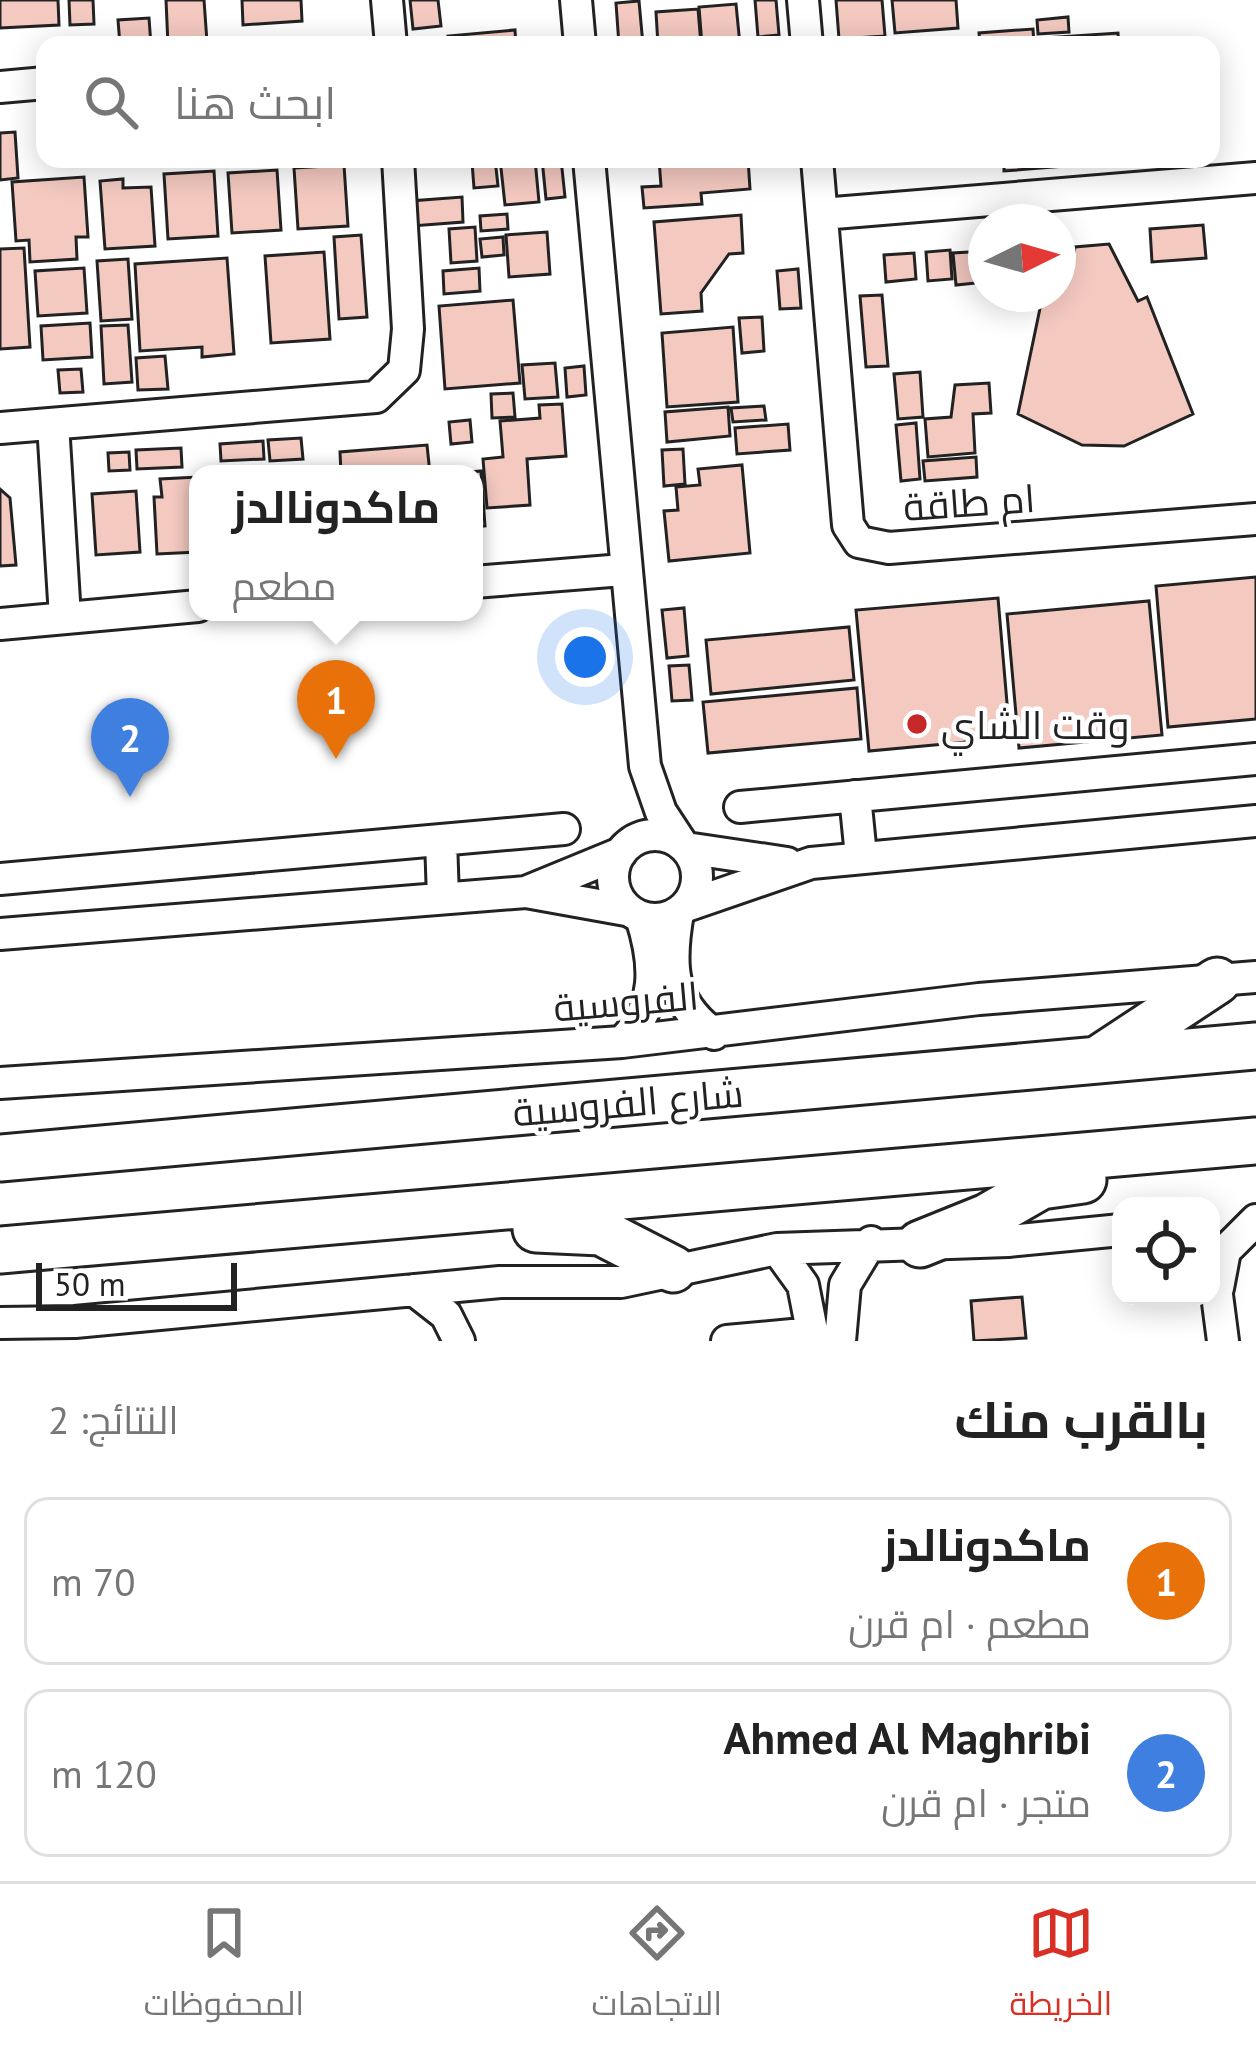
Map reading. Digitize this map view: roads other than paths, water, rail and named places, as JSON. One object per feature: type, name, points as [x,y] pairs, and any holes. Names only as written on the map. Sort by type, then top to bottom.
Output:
[{"type":"highway","points":[[1096,1060],[1237,979]]},
{"type":"highway","name":"شارع الفروسية","points":[[8,1154],[1256,1046]]},
{"type":"highway","points":[[0,1250],[1256,1141]]},
{"type":"highway","points":[[920,1244],[987,1217],[1041,1186],[1256,1158]]},
{"type":"highway","points":[[104,1240],[200,1258],[575,1227],[601,1232],[673,1269]]},
{"type":"street","points":[[387,0],[390,36]]},
{"type":"street","points":[[576,0],[579,36]]},
{"type":"street","points":[[802,0],[806,36]]},
{"type":"street","points":[[0,87],[36,84]]},
{"type":"street","points":[[0,428],[376,397],[404,370],[406,350],[398,168]]},
{"type":"street","points":[[590,168],[623,570],[645,766],[661,812],[698,872],[682,910],[673,967],[685,1009],[714,1034]]},
{"type":"street","name":"ام طاقة","points":[[818,168],[848,525],[860,542],[889,548],[1256,519]]},
{"type":"street","points":[[822,214],[1256,178]]},
{"type":"street","points":[[53,424],[65,617]]},
{"type":"street","points":[[483,582],[623,570]]},
{"type":"street","points":[[0,624],[189,607]]},
{"type":"street","points":[[740,807],[1256,759]]},
{"type":"street","points":[[622,1042],[637,1027],[652,995],[634,913],[613,882],[638,812],[645,766]]},
{"type":"street","points":[[855,796],[861,856]]},
{"type":"street","points":[[526,892],[650,835],[739,859],[811,863],[1256,821]]},
{"type":"street","points":[[0,879],[563,829]]},
{"type":"street","points":[[441,839],[443,898]]},
{"type":"street","points":[[0,934],[526,892],[660,920],[811,863]]},
{"type":"street","name":"الفروسية","points":[[0,1084],[622,1042],[979,999],[1237,979]]},
{"type":"street","points":[[1220,1220],[1256,1218]]},
{"type":"street","points":[[1220,1264],[1225,1252],[1256,1218]]},
{"type":"street","points":[[0,1323],[66,1332],[414,1289],[500,1282],[621,1282],[777,1249],[1112,1230]]},
{"type":"street","points":[[823,1338],[845,1285],[871,1242]]},
{"type":"street","points":[[777,1249],[803,1285],[823,1338]]},
{"type":"street","points":[[462,1341],[474,1315],[500,1282]]},
{"type":"street","points":[[414,1289],[446,1315],[462,1341]]},
{"type":"street","points":[[1218,1305],[1223,1341]]},
{"type":"street","points":[[728,1341],[823,1338]]},
{"type":"place","name":"وقت الشاي","points":[[917,724]]},
{"type":"place","name":"ماكدونالدز","points":[[336,759]]},
{"type":"place","name":"Ahmed Al Maghribi","points":[[130,797]]}]
